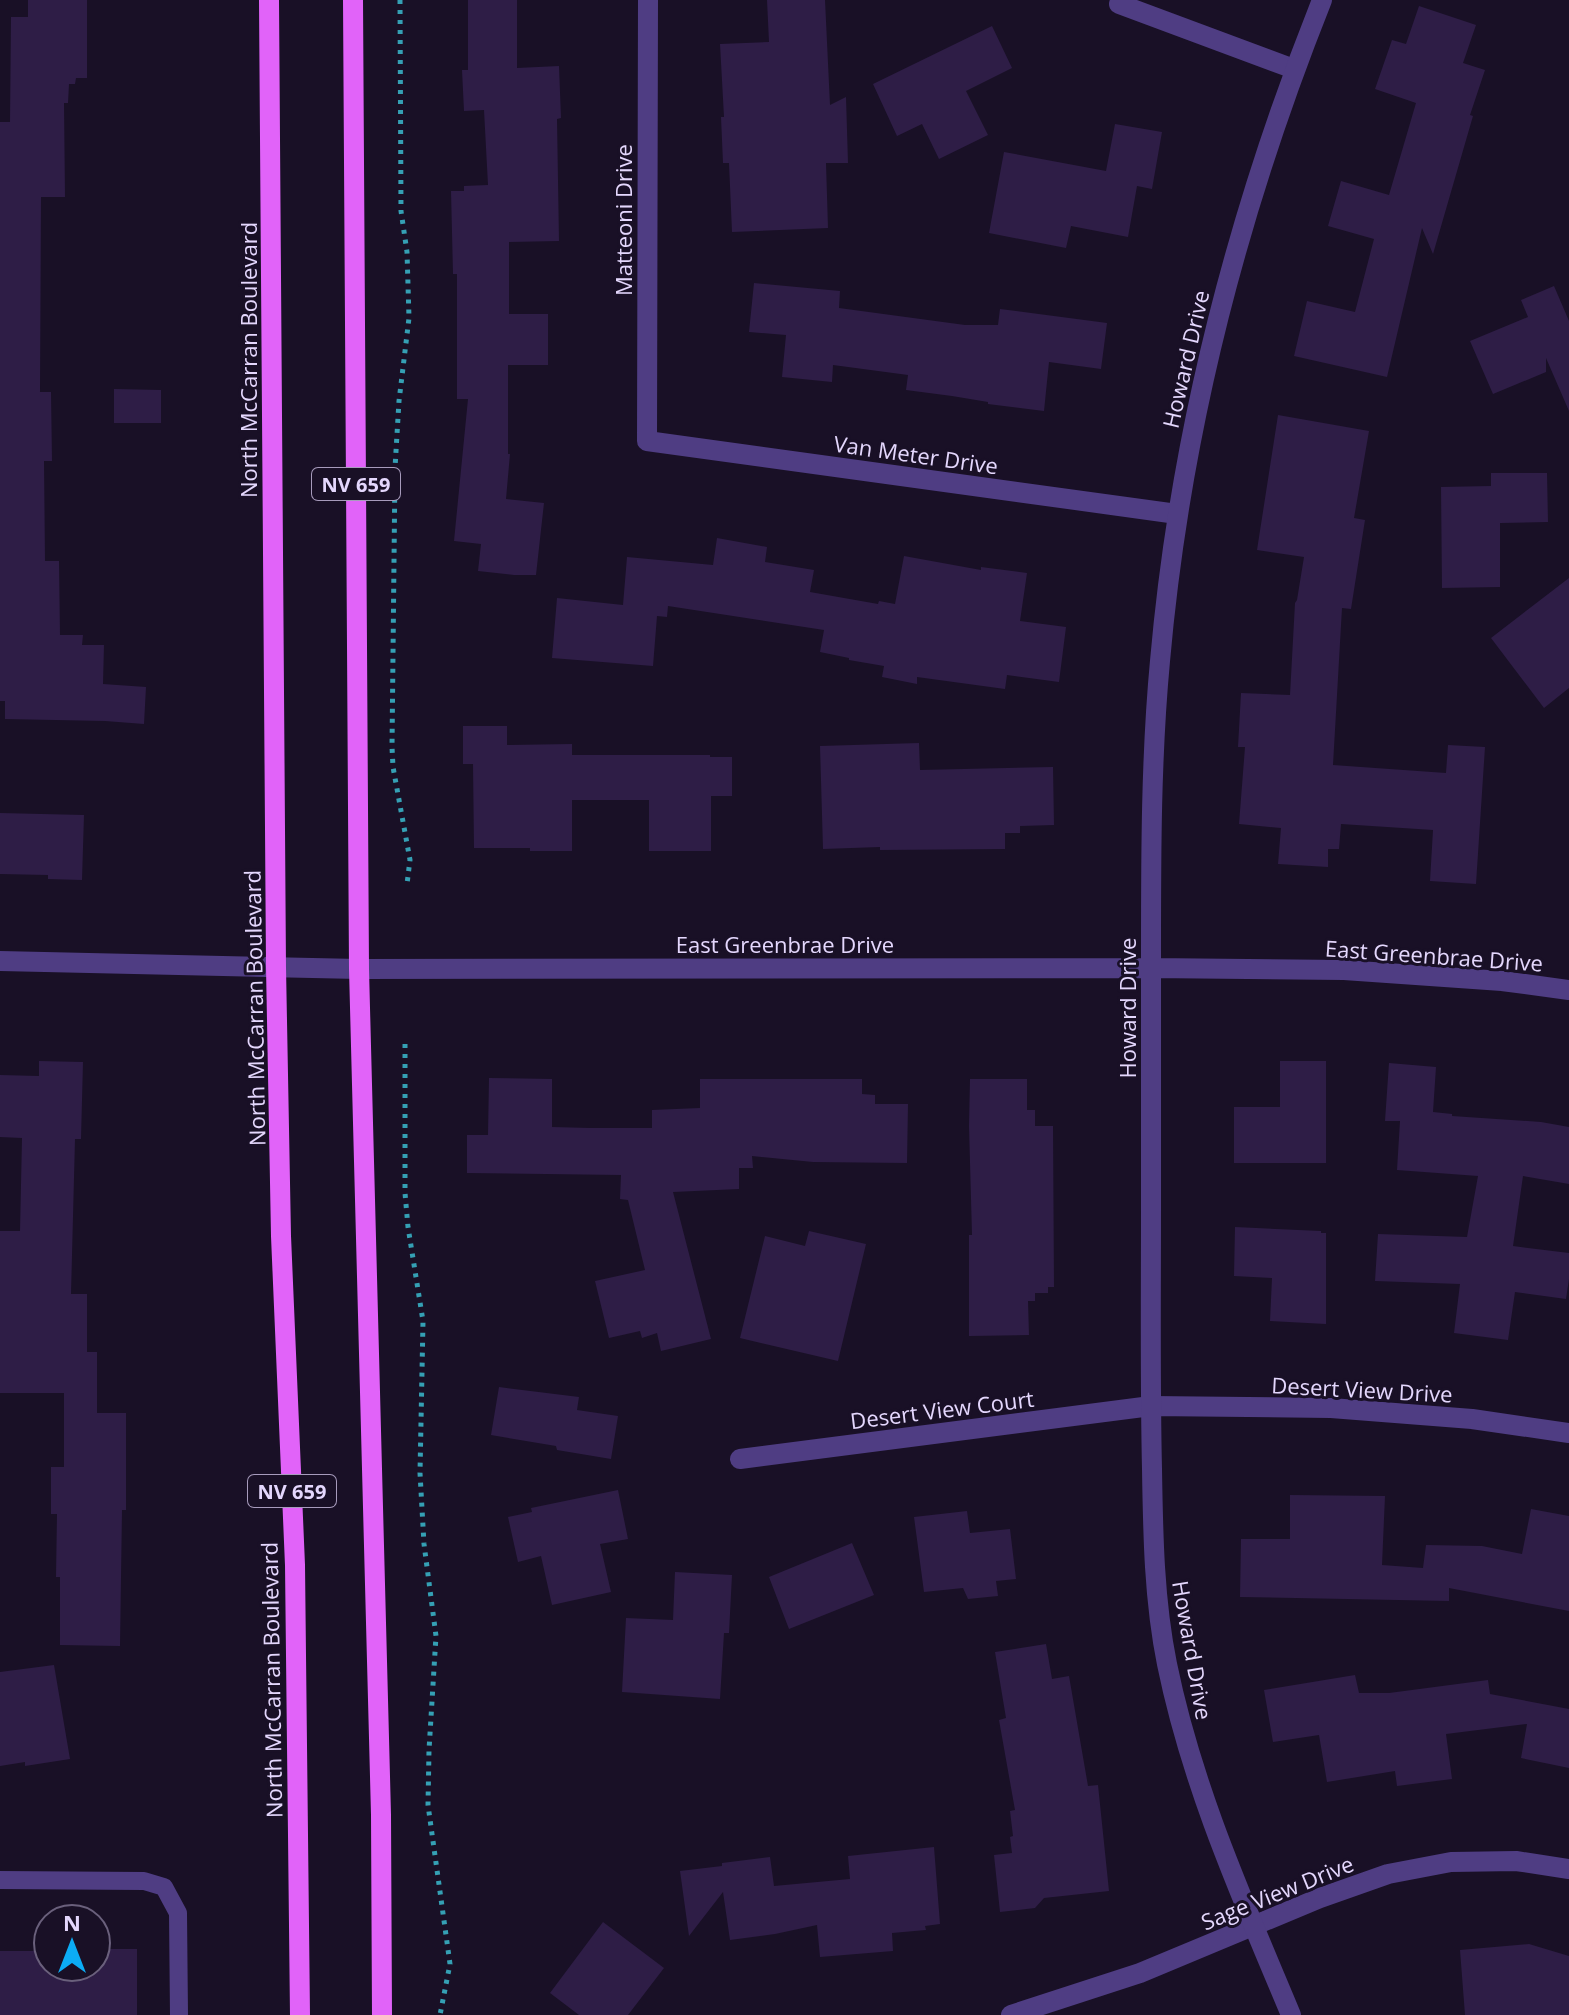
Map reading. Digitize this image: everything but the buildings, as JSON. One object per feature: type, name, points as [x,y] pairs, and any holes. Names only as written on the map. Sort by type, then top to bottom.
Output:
[{"type":"main road","name":"North McCarran Boulevard","points":[[269,0],[276,967],[281,1236],[295,1565],[300,2015]]},
{"type":"main road","name":"NV 659","points":[[353,0],[359,969],[381,1815],[382,2015]]},
{"type":"street","name":"Matteoni Drive","points":[[647,441],[648,0]]},
{"type":"street","name":"Howard Drive","points":[[1291,2015],[1222,1848],[1191,1760],[1166,1661],[1153,1560],[1151,823],[1159,662],[1177,514],[1207,358],[1248,206],[1294,69],[1322,0]]},
{"type":"street","points":[[1119,4],[1294,69]]},
{"type":"street","name":"Van Meter Drive","points":[[647,441],[1177,514]]},
{"type":"street","name":"East Greenbrae Drive","points":[[0,961],[359,969],[1344,970],[1502,981],[1569,990]]},
{"type":"street","name":"Desert View Drive","points":[[1151,1406],[1331,1408],[1472,1419],[1569,1433]]},
{"type":"street","name":"Desert View Court","points":[[740,1459],[1151,1406]]},
{"type":"street","name":"Sage View Drive","points":[[1011,2015],[1140,1973],[1341,1890],[1388,1874],[1451,1862],[1516,1861],[1569,1869]]},
{"type":"lane","points":[[0,1880],[144,1881],[164,1887],[178,1913],[179,2015]]},
{"type":"path","points":[[400,0],[401,211],[407,252],[409,318],[395,468],[392,747],[410,860],[407,884]]},
{"type":"path","points":[[405,1044],[405,1193],[423,1321],[420,1473],[424,1544],[436,1636],[428,1805],[450,1964],[440,2015]]}]
